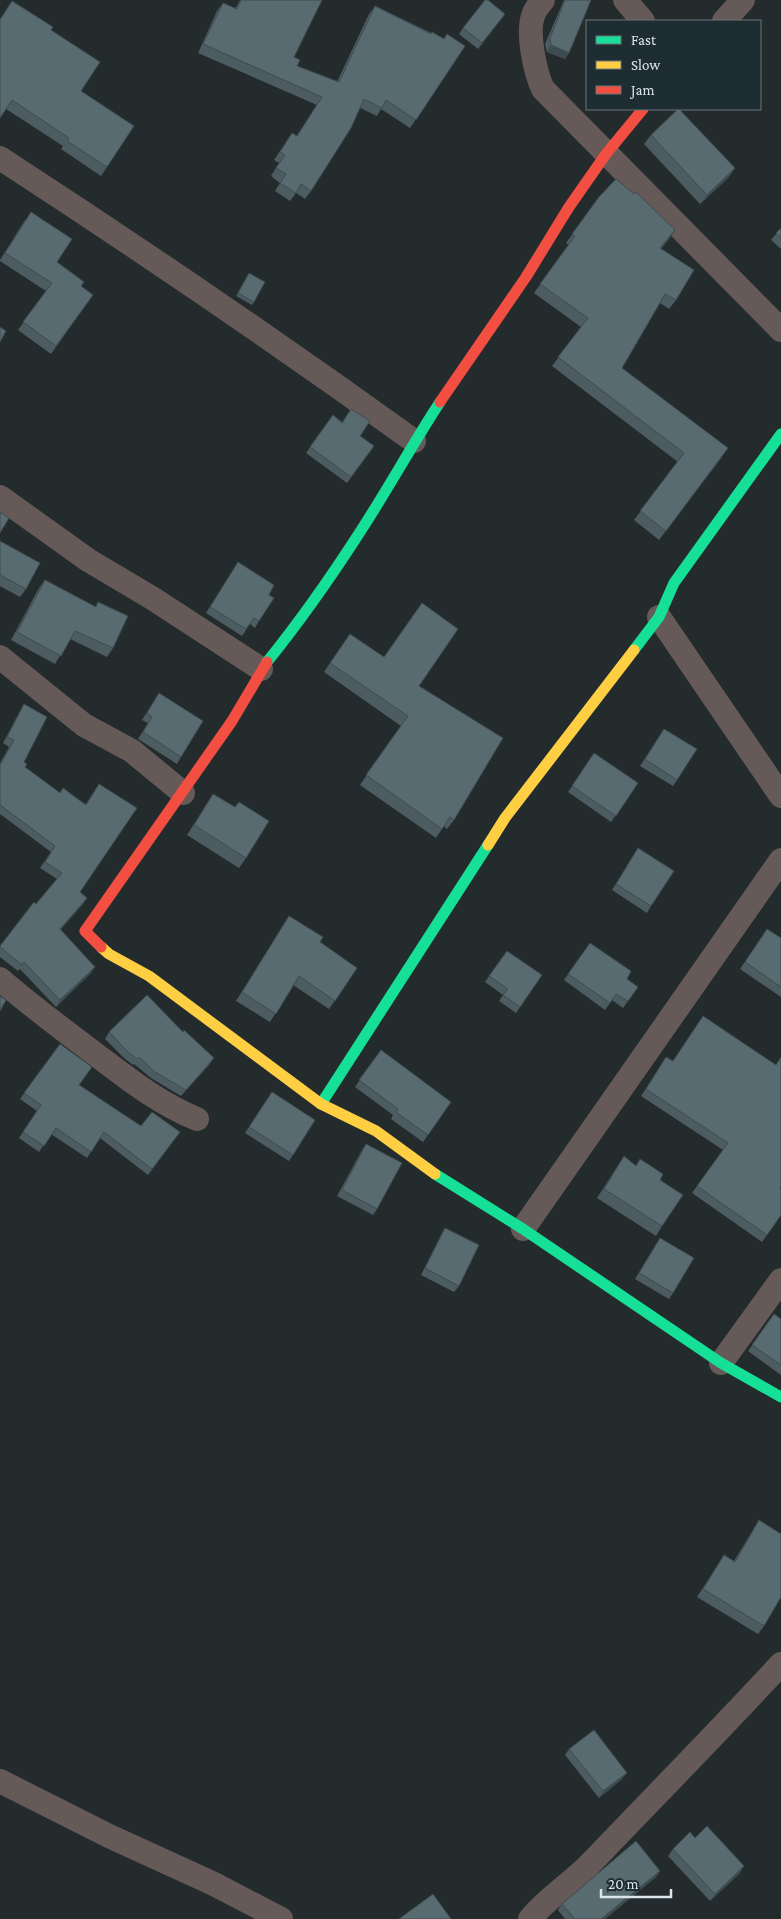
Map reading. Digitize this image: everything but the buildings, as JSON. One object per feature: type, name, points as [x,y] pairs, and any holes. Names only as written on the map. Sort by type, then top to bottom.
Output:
[{"type":"street","points":[[543,0],[533,14],[532,39],[535,72],[543,89],[781,330]]},
{"type":"street","points":[[625,0],[642,20]]},
{"type":"street","points":[[725,20],[742,0]]},
{"type":"street","points":[[643,110],[606,154],[414,441],[361,531],[305,615],[261,669],[232,720],[85,932],[110,954],[149,976],[321,1104],[376,1131],[444,1180],[523,1229],[721,1363],[781,1397]]},
{"type":"street","points":[[0,158],[104,225],[303,361],[414,441]]},
{"type":"street","points":[[321,1104],[505,818],[582,722],[658,617],[674,583],[781,434]]},
{"type":"street","points":[[0,497],[88,560],[152,598],[261,669]]},
{"type":"street","points":[[658,617],[781,796]]},
{"type":"street","points":[[0,657],[84,724],[132,751],[183,793]]},
{"type":"street","points":[[523,1229],[781,860]]},
{"type":"street","points":[[0,978],[27,1002],[137,1086],[172,1109],[197,1119]]},
{"type":"street","points":[[721,1363],[781,1280]]},
{"type":"street","points":[[530,1919],[539,1907],[587,1867],[781,1664]]},
{"type":"street","points":[[0,1782],[109,1836],[214,1884],[281,1919]]},
{"type":"traffic: fast","points":[[267,662],[304,614],[349,549],[440,402]]},
{"type":"traffic: fast","points":[[634,650],[659,617],[674,583],[781,434]]},
{"type":"traffic: fast","points":[[321,1104],[488,845]]},
{"type":"traffic: fast","points":[[435,1174],[523,1229],[721,1363],[781,1397]]},
{"type":"traffic: slow","points":[[488,845],[505,818],[634,650]]},
{"type":"traffic: slow","points":[[101,947],[109,954],[149,976],[321,1104],[376,1131],[435,1174]]},
{"type":"traffic: jam","points":[[440,402],[526,277],[569,207],[606,154],[642,110]]},
{"type":"traffic: jam","points":[[101,947],[85,931],[232,721],[267,662]]}]
